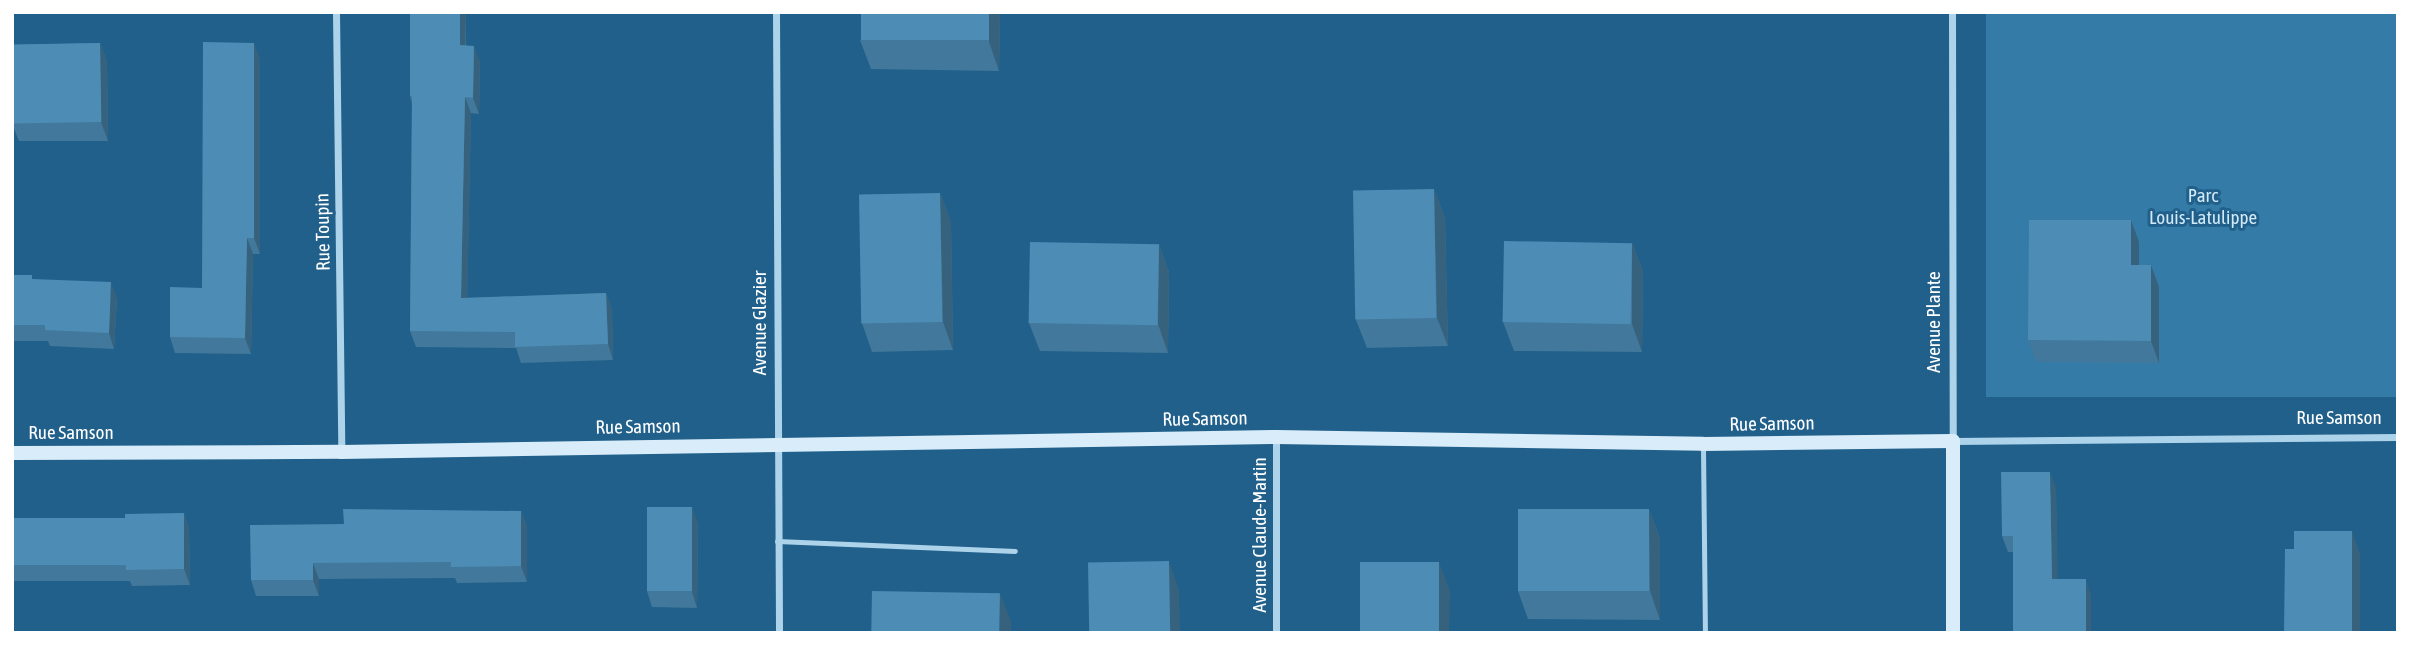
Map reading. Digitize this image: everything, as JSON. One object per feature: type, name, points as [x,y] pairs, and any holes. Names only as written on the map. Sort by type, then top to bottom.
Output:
[{"type":"street","name":"Rue Toupin","points":[[336,12],[341,452]]},
{"type":"street","name":"Avenue Glazier","points":[[776,12],[779,633]]},
{"type":"street","name":"Avenue Plante","points":[[1952,12],[1953,633]]},
{"type":"street","name":"Rue Samson","points":[[12,453],[341,452],[1276,437],[1703,444],[2398,437]]},
{"type":"street","name":"Avenue Claude-Martin","points":[[1276,437],[1276,633]]},
{"type":"lane","points":[[1703,444],[1705,633]]},
{"type":"lane","points":[[777,541],[1016,551]]},
{"type":"green space","name":"Parc Louis-Latulippe","points":[[1986,12],[2398,12],[2398,397],[1986,397]]},
{"type":"building","points":[[410,12],[460,12],[460,45],[474,46],[473,98],[465,97],[461,298],[606,293],[608,344],[515,347],[515,332],[410,331]]},
{"type":"building","points":[[861,12],[989,12],[989,40],[861,40]]},
{"type":"building","points":[[203,42],[254,43],[254,238],[247,238],[245,338],[170,337],[170,287],[202,288]]},
{"type":"building","points":[[100,43],[101,122],[13,124],[12,45]]},
{"type":"building","points":[[1434,189],[1436,318],[1355,319],[1353,190]]},
{"type":"building","points":[[940,193],[942,322],[861,323],[859,194]]},
{"type":"building","points":[[2029,220],[2131,220],[2131,265],[2151,265],[2151,341],[2028,340]]},
{"type":"building","points":[[1504,241],[1632,243],[1631,324],[1503,322]]},
{"type":"building","points":[[1030,242],[1159,244],[1158,325],[1029,323]]},
{"type":"building","points":[[12,275],[32,275],[32,279],[111,282],[109,333],[45,330],[45,325],[12,325]]},
{"type":"building","points":[[2001,472],[2050,472],[2052,579],[2086,579],[2086,633],[2013,633],[2013,536],[2002,536]]},
{"type":"building","points":[[647,507],[692,507],[692,591],[647,591]]},
{"type":"building","points":[[343,509],[521,511],[521,566],[451,567],[451,562],[313,563],[313,580],[251,580],[250,525],[344,524]]},
{"type":"building","points":[[1518,509],[1649,509],[1649,591],[1518,591]]},
{"type":"building","points":[[184,513],[184,569],[126,570],[126,565],[12,565],[12,518],[125,518],[125,514]]},
{"type":"building","points":[[2294,531],[2352,531],[2352,633],[2284,633],[2285,549],[2294,549]]},
{"type":"building","points":[[1169,561],[1170,633],[1089,633],[1088,562]]},
{"type":"building","points":[[1360,562],[1439,562],[1439,633],[1360,633]]},
{"type":"building","points":[[872,591],[1000,593],[999,633],[871,633]]}]
